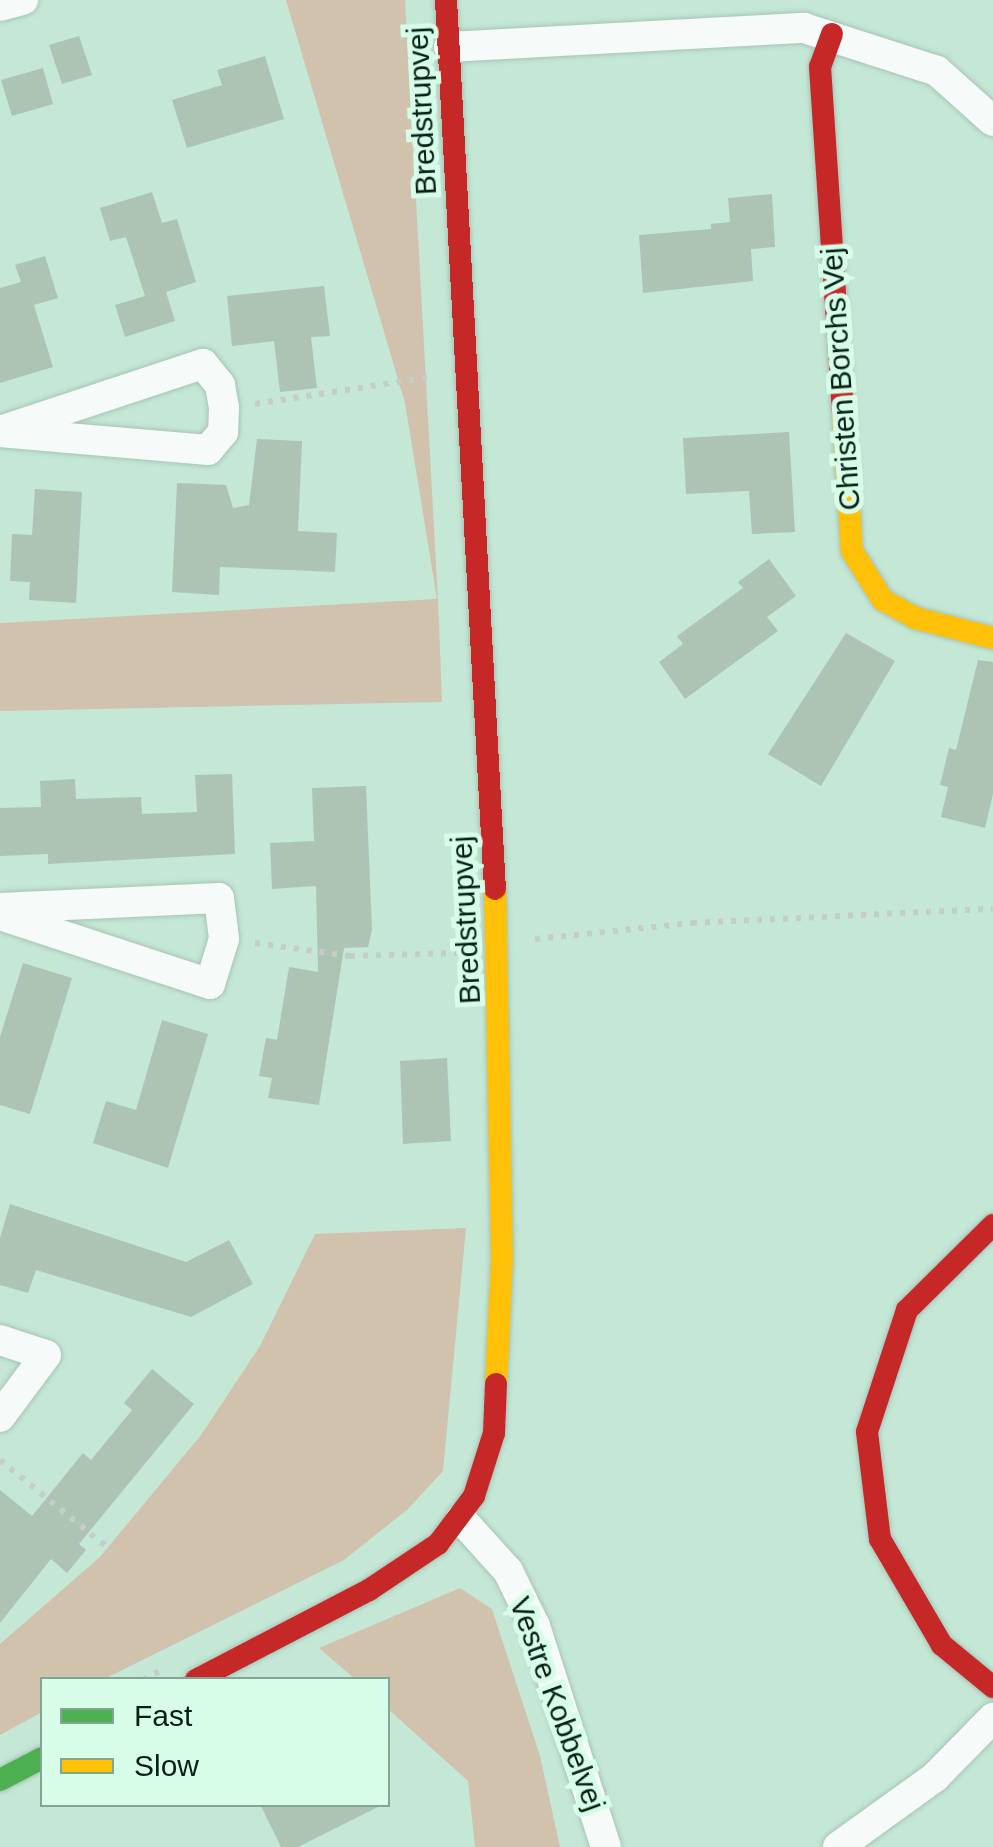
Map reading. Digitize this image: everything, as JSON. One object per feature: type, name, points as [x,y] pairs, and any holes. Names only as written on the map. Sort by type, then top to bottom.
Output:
[{"type":"street","points":[[0,6],[23,0]]},
{"type":"street","name":"Bredstrupvej","points":[[202,1677],[406,1568],[461,1519],[494,1433],[502,1262],[500,982],[446,0]]},
{"type":"street","points":[[449,46],[804,28],[832,34],[937,72],[993,122]]},
{"type":"street","name":"Christen Borchs Vej","points":[[832,34],[820,67],[852,550],[883,600],[916,618],[993,638]]},
{"type":"street","points":[[203,364],[220,385],[224,408],[222,432],[208,450],[0,432],[203,364]]},
{"type":"street","points":[[218,898],[224,938],[210,984],[0,911],[218,898]]},
{"type":"street","points":[[993,1224],[907,1310],[867,1432],[880,1540],[942,1645],[993,1687]]},
{"type":"street","points":[[0,1340],[46,1355],[0,1417]]},
{"type":"street","name":"Vestre Kobbelvej","points":[[461,1519],[508,1570],[534,1626],[606,1847]]},
{"type":"street","points":[[838,1847],[935,1777],[993,1718]]},
{"type":"street","points":[[0,1780],[40,1759]]},
{"type":"path","points":[[224,408],[444,374]]},
{"type":"path","points":[[517,941],[692,922],[993,909]]},
{"type":"path","points":[[224,938],[350,956],[476,953]]},
{"type":"path","points":[[0,1460],[112,1551]]},
{"type":"path","points":[[150,1677],[177,1662]]},
{"type":"shaded area","points":[[286,0],[405,0],[438,600],[442,702],[0,711],[0,623],[437,599],[405,403]]},
{"type":"shaded area","points":[[466,1228],[443,1471],[408,1509],[344,1560],[108,1677],[40,1677],[40,1713],[0,1735],[0,1644],[100,1557],[201,1435],[260,1346],[315,1234]]},
{"type":"shaded area","points":[[460,1588],[492,1609],[540,1756],[560,1847],[475,1847],[468,1781],[390,1711],[390,1677],[353,1677],[319,1648]]},
{"type":"building","points":[[79,36],[92,75],[62,84],[49,45]]},
{"type":"building","points":[[265,56],[284,119],[187,148],[172,100],[222,85],[217,70]]},
{"type":"building","points":[[43,68],[53,104],[12,116],[1,80]]},
{"type":"building","points":[[152,192],[162,223],[177,219],[196,282],[166,292],[175,321],[125,337],[115,305],[145,296],[126,237],[110,241],[100,208]]},
{"type":"building","points":[[772,194],[775,247],[751,249],[753,281],[643,293],[639,235],[711,229],[711,224],[730,222],[728,198]]},
{"type":"building","points":[[45,256],[58,298],[34,305],[53,367],[0,383],[0,288],[21,282],[15,265]]},
{"type":"building","points":[[324,286],[330,336],[311,337],[317,388],[280,392],[274,341],[232,346],[227,296]]},
{"type":"building","points":[[789,432],[795,532],[752,534],[749,491],[686,494],[683,438]]},
{"type":"building","points":[[257,439],[302,441],[298,531],[337,533],[335,572],[220,567],[219,595],[172,592],[177,483],[226,485],[233,508],[249,505]]},
{"type":"building","points":[[35,489],[82,492],[76,603],[29,600],[30,582],[10,581],[12,534],[32,535]]},
{"type":"building","points":[[769,559],[796,596],[767,617],[778,631],[685,699],[659,662],[683,644],[677,636],[743,588],[738,582]]},
{"type":"building","points":[[846,633],[895,661],[821,786],[768,754]]},
{"type":"building","points":[[978,660],[993,662],[993,794],[985,828],[941,817],[948,787],[940,785],[949,748],[956,750]]},
{"type":"building","points":[[232,774],[235,854],[48,864],[48,854],[0,856],[0,808],[41,807],[40,781],[75,779],[76,799],[141,797],[142,814],[197,812],[195,775]]},
{"type":"building","points":[[366,786],[372,930],[368,947],[344,948],[319,1105],[268,1098],[272,1078],[259,1076],[266,1038],[277,1040],[289,967],[318,972],[316,886],[272,889],[270,843],[314,841],[312,788]]},
{"type":"building","points":[[23,963],[72,978],[30,1114],[0,1105],[0,1037]]},
{"type":"building","points":[[162,1020],[208,1034],[168,1168],[93,1143],[106,1101],[136,1110]]},
{"type":"building","points":[[447,1058],[451,1141],[403,1144],[400,1061]]},
{"type":"building","points":[[10,1204],[186,1262],[229,1240],[253,1284],[191,1317],[36,1270],[28,1293],[0,1285],[0,1238]]},
{"type":"building","points":[[152,1369],[194,1404],[79,1544],[86,1550],[67,1573],[51,1559],[0,1623],[0,1490],[32,1516],[83,1453],[91,1460],[132,1410],[124,1403]]},
{"type":"building","points":[[261,1807],[378,1807],[298,1847],[281,1847]]},
{"type":"traffic: fast","points":[[0,1780],[40,1759]]},
{"type":"traffic: slow","points":[[843,413],[852,551],[883,600],[915,618],[993,638]]},
{"type":"traffic: slow","points":[[495,889],[502,1262],[496,1384]]},
{"type":"traffic: jam","points":[[446,0],[495,889]]},
{"type":"traffic: jam","points":[[832,34],[820,67],[843,413]]},
{"type":"traffic: jam","points":[[993,1225],[907,1310],[867,1432],[880,1539],[942,1645],[993,1687]]},
{"type":"traffic: jam","points":[[202,1677],[369,1590],[438,1544],[474,1496],[494,1433],[496,1384]]}]
